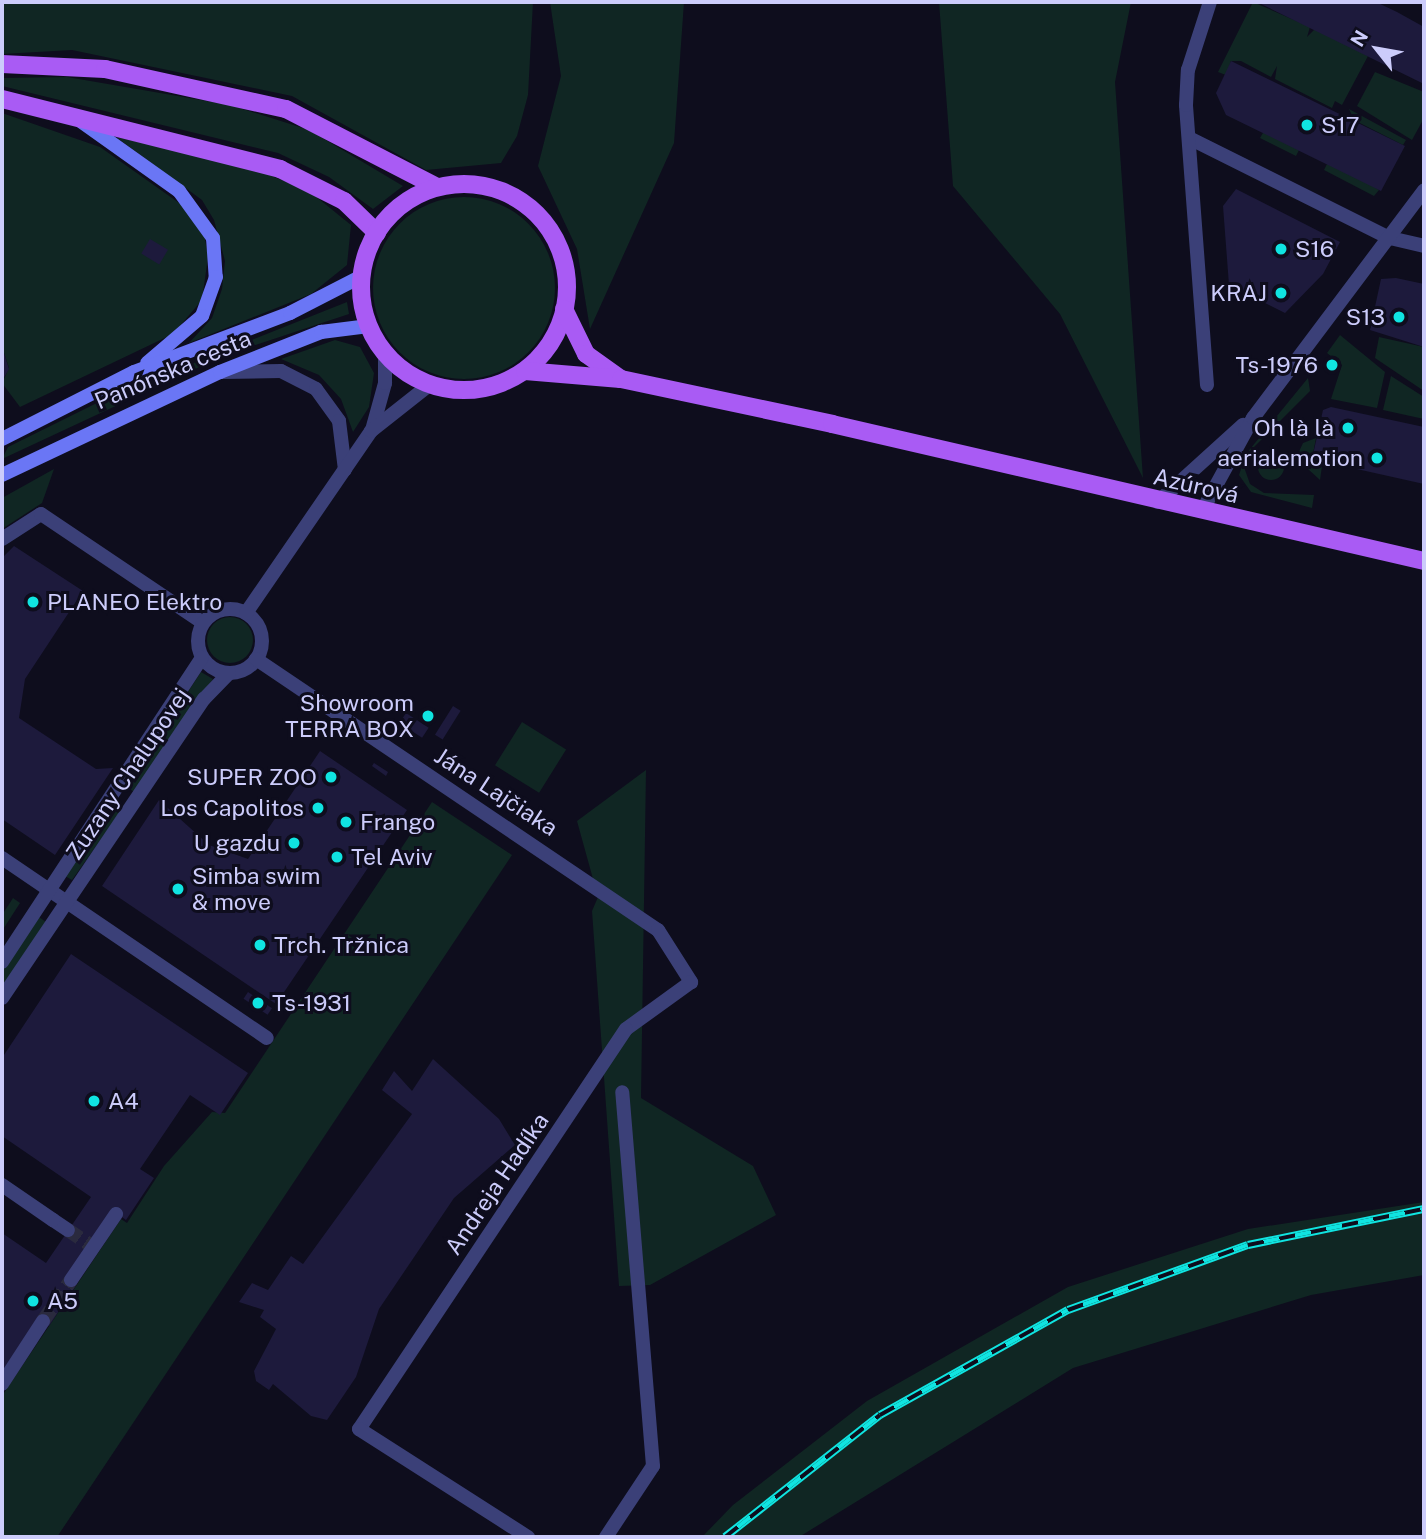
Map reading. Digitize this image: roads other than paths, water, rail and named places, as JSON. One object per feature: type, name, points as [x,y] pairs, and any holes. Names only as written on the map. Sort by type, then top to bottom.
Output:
[{"type":"main road","points":[[2,64],[105,69],[286,109],[437,187]]},
{"type":"main road","points":[[2,99],[82,122],[280,169],[344,201],[377,233]]},
{"type":"main road","points":[[82,122],[189,201],[207,223],[216,252],[216,277],[202,316],[134,372]]},
{"type":"main road","points":[[564,309],[549,343],[526,370],[481,390],[428,386],[385,354],[369,326],[362,276],[377,233],[407,201],[437,187],[484,186],[533,210],[561,254],[564,309],[586,354],[621,380]]},
{"type":"main road","name":"Panónska cesta","points":[[2,439],[134,372],[290,313],[362,276]]},
{"type":"main road","name":"Panónska cesta","points":[[2,475],[220,372],[321,332],[369,326]]},
{"type":"main road","name":"Azúrová","points":[[526,370],[621,380],[1424,561]]},
{"type":"street","points":[[1207,385],[1189,138],[1188,70],[1210,2]]},
{"type":"street","points":[[1189,138],[1390,238],[1424,246]]},
{"type":"street","points":[[1202,512],[1253,418],[1424,190]]},
{"type":"street","points":[[246,613],[371,431],[385,383],[385,354]]},
{"type":"street","points":[[220,372],[281,371],[316,389],[339,421],[345,470]]},
{"type":"street","points":[[371,431],[428,386]]},
{"type":"street","points":[[1158,502],[1253,418]]},
{"type":"street","points":[[2,539],[41,514],[203,622]]},
{"type":"street","points":[[229,673],[202,658],[197,640],[203,622],[218,611],[246,613]]},
{"type":"street","points":[[246,613],[262,639],[257,659]]},
{"type":"street","name":"Zuzany Chalupovej","points":[[2,962],[202,658]]},
{"type":"street","name":"Zuzany Chalupovej","points":[[2,998],[204,699],[229,673],[257,659]]},
{"type":"street","name":"Jána Lajčiaka","points":[[257,659],[658,930],[691,982]]},
{"type":"street","points":[[2,858],[267,1038]]},
{"type":"street","name":"Andreja Hadíka","points":[[528,1537],[359,1429],[626,1029],[691,982]]},
{"type":"street","points":[[606,1537],[653,1466],[622,1092]]},
{"type":"street","points":[[2,1185],[68,1230]]},
{"type":"street","points":[[71,1280],[91,1246],[116,1214]]},
{"type":"street","points":[[2,1384],[43,1321]]},
{"type":"tunnel","points":[[68,1230],[89,1244]]},
{"type":"tunnel","points":[[43,1321],[71,1280]]},
{"type":"railway","points":[[725,1537],[880,1415],[1068,1310],[1248,1245],[1424,1209]]},
{"type":"place","name":"S17","points":[[1307,125]]},
{"type":"place","name":"S16","points":[[1281,249]]},
{"type":"place","name":"KRAJ","points":[[1281,293]]},
{"type":"place","name":"S13","points":[[1399,317]]},
{"type":"place","name":"Ts-1976","points":[[1332,365]]},
{"type":"place","name":"Oh là là","points":[[1348,428]]},
{"type":"place","name":"aerialemotion","points":[[1377,458]]},
{"type":"place","name":"PLANEO Elektro","points":[[33,602]]},
{"type":"place","name":"Showroom TERRA BOX","points":[[428,716]]},
{"type":"place","name":"SUPER ZOO","points":[[331,777]]},
{"type":"place","name":"Los Capolitos","points":[[318,808]]},
{"type":"place","name":"Frango","points":[[346,822]]},
{"type":"place","name":"U gazdu","points":[[294,843]]},
{"type":"place","name":"Tel Aviv","points":[[337,857]]},
{"type":"place","name":"Simba swim & move","points":[[178,889]]},
{"type":"place","name":"Trch. Tržnica","points":[[260,945]]},
{"type":"place","name":"Ts-1931","points":[[258,1003]]},
{"type":"place","name":"A4","points":[[94,1101]]},
{"type":"place","name":"A5","points":[[33,1301]]}]
